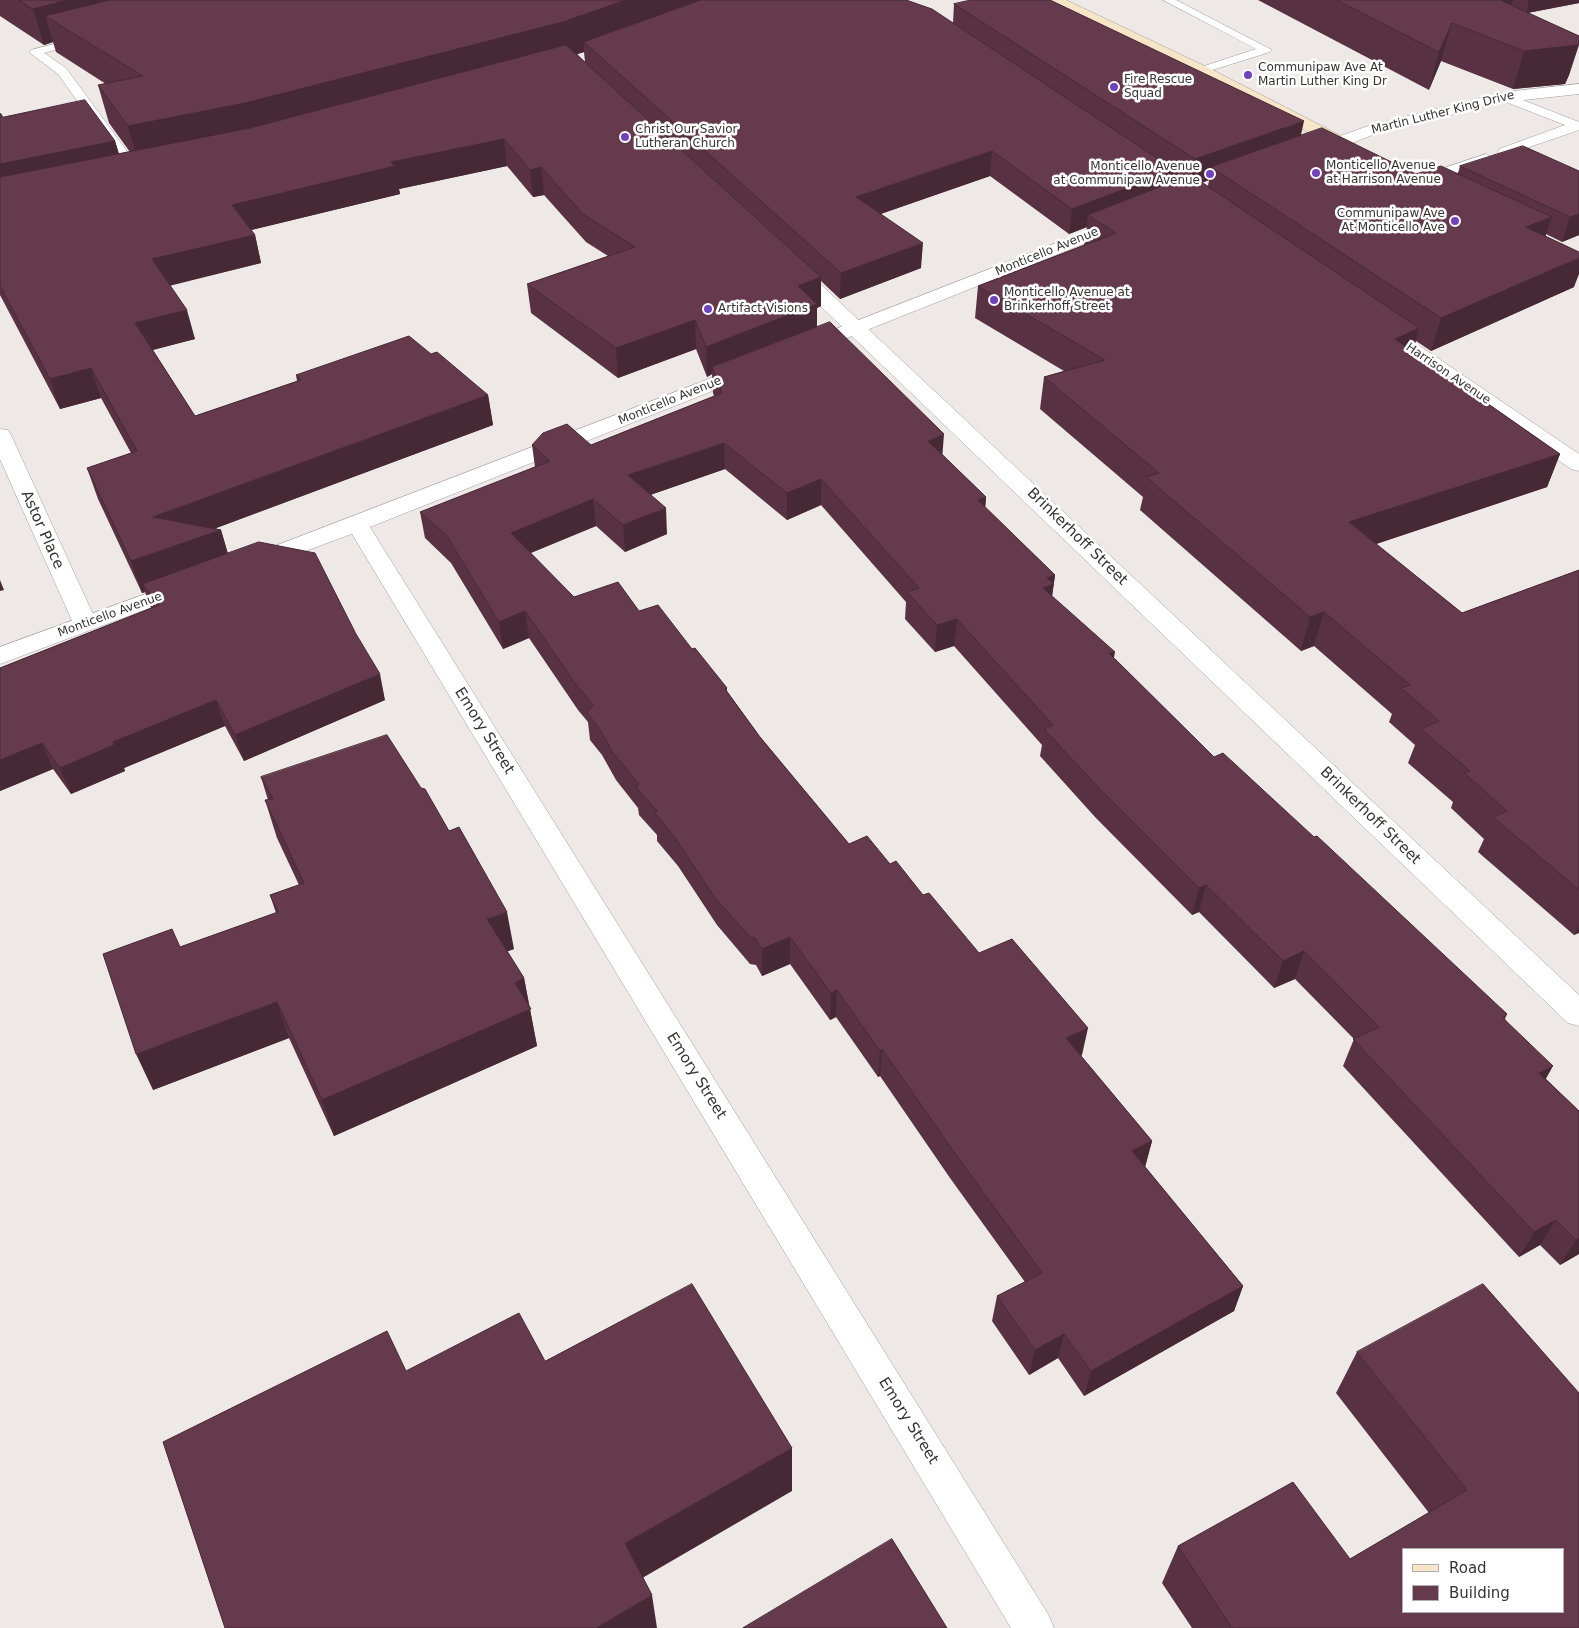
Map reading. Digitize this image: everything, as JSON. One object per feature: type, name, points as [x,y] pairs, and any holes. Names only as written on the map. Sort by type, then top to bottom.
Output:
[{"type":"main road","points":[[1055,0],[1202,70],[1361,153]]},
{"type":"main road","points":[[1416,179],[1438,190]]},
{"type":"street","name":"Martin Luther King Drive","points":[[1339,143],[1374,129],[1505,97],[1579,89]]},
{"type":"street","points":[[1299,157],[1339,143]]},
{"type":"street","points":[[115,176],[153,169]]},
{"type":"street","name":"Monticello Avenue","points":[[791,353],[1138,215]]},
{"type":"street","name":"Brinkerhoff Street","points":[[781,258],[857,327],[1579,1014]]},
{"type":"street","name":"Harrison Avenue","points":[[1365,317],[1579,464]]},
{"type":"street","name":"Monticello Avenue","points":[[234,569],[357,524],[764,364]]},
{"type":"street","name":"Astor Place","points":[[0,435],[86,624]]},
{"type":"street","name":"Emory Street","points":[[357,524],[1034,1628]]},
{"type":"street","name":"Monticello Avenue","points":[[0,656],[207,579]]},
{"type":"lane","points":[[1168,0],[1266,50],[1202,70]]},
{"type":"lane","points":[[90,38],[34,52],[62,71],[135,172]]},
{"type":"lane","points":[[1505,97],[1578,125]]},
{"type":"lane","points":[[1416,179],[1504,152],[1578,125]]},
{"type":"lane","points":[[1504,152],[1579,186]]},
{"type":"building","points":[[19,0],[68,0],[33,9]]},
{"type":"building","points":[[110,0],[626,0],[563,22],[245,103],[128,126],[98,85],[143,76],[45,16]]},
{"type":"building","points":[[701,0],[906,0],[932,9],[1175,170],[1072,209],[992,151],[856,197],[923,243],[841,273],[584,42]]},
{"type":"building","points":[[971,0],[1050,0],[1304,121],[1195,159],[954,4]]},
{"type":"building","points":[[1337,0],[1500,0],[1579,36],[1579,43],[1578,45],[1524,51],[1452,23],[1439,52]]},
{"type":"building","points":[[566,45],[821,277],[798,286],[817,304],[706,347],[695,320],[616,348],[527,284],[635,247],[583,214],[541,167],[530,170],[504,139],[391,162],[395,166],[232,205],[255,235],[152,259],[187,310],[135,323],[195,416],[301,380],[296,375],[409,336],[431,354],[437,352],[488,395],[153,517],[221,530],[131,561],[87,468],[137,451],[91,368],[50,379],[0,286],[0,177],[250,128]]},
{"type":"building","points":[[85,100],[115,141],[0,164],[0,113],[3,117]]},
{"type":"building","points":[[1322,128],[1416,174],[1441,166],[1552,217],[1526,227],[1579,252],[1579,258],[1441,318],[1211,167]]},
{"type":"building","points":[[1523,146],[1579,171],[1579,214],[1570,217],[1460,166]]},
{"type":"building","points":[[1191,175],[1419,328],[1395,339],[1560,454],[1349,522],[1462,613],[1579,570],[1579,890],[1493,817],[1507,811],[1464,773],[1470,771],[1421,729],[1439,721],[1401,688],[1410,685],[1324,612],[1310,617],[1146,477],[1159,473],[1044,377],[1105,360],[978,286],[1116,233],[1088,215]]},
{"type":"building","points":[[830,322],[944,434],[928,441],[986,497],[978,500],[1055,575],[1047,578],[1054,584],[1043,588],[1115,652],[1109,653],[1214,757],[1223,753],[1314,837],[1317,836],[1507,1014],[1503,1018],[1553,1066],[1539,1073],[1579,1111],[1579,1238],[1576,1240],[1556,1220],[1534,1232],[1353,1039],[1379,1027],[1304,951],[1283,961],[1206,885],[1199,888],[1100,789],[1044,729],[1053,725],[957,619],[937,625],[907,592],[919,588],[821,479],[787,493],[724,443],[628,475],[666,508],[623,525],[593,499],[511,533],[574,597],[618,582],[639,611],[658,605],[692,649],[695,648],[727,688],[725,689],[760,737],[849,844],[867,836],[890,864],[896,861],[923,895],[929,893],[979,953],[1012,939],[1088,1028],[1066,1038],[1152,1141],[1132,1151],[1243,1286],[1091,1371],[1064,1334],[1035,1350],[997,1296],[1042,1273],[882,1049],[880,1051],[837,990],[831,993],[790,937],[762,949],[755,938],[750,937],[715,898],[676,839],[655,813],[657,811],[636,787],[639,784],[613,753],[599,728],[587,713],[593,705],[575,683],[525,611],[499,622],[447,536],[420,512],[550,461],[532,445],[543,433],[567,424],[591,445],[722,393],[712,367]]},
{"type":"building","points":[[259,542],[315,553],[356,634],[380,674],[235,735],[216,700],[113,742],[114,745],[60,768],[42,743],[0,760],[0,668],[159,605],[143,584]]},
{"type":"building","points":[[387,735],[421,788],[425,789],[449,831],[459,827],[507,912],[487,919],[524,978],[515,983],[531,1009],[322,1100],[277,1002],[136,1054],[103,954],[172,929],[180,947],[278,912],[270,895],[304,883],[265,800],[273,799],[261,777]]},
{"type":"building","points":[[692,1284],[792,1448],[625,1543],[652,1595],[596,1628],[225,1628],[163,1442],[387,1331],[406,1371],[519,1313],[545,1361]]},
{"type":"building","points":[[1483,1284],[1579,1393],[1579,1628],[1232,1628],[1178,1546],[1293,1482],[1350,1559],[1467,1490],[1357,1352]]},
{"type":"building","points":[[892,1539],[947,1628],[743,1628]]},
{"type":"place","name":"Communipaw Ave At Martin Luther King Dr","points":[[1248,75]]},
{"type":"place","name":"Fire Rescue Squad","points":[[1114,87]]},
{"type":"place","name":"Christ Our Savior Lutheran Church","points":[[625,137]]},
{"type":"place","name":"Monticello Avenue at Harrison Avenue","points":[[1316,173]]},
{"type":"place","name":"Monticello Avenue at Communipaw Avenue","points":[[1210,174]]},
{"type":"place","name":"Communipaw Ave At Monticello Ave","points":[[1455,221]]},
{"type":"place","name":"Monticello Avenue at Brinkerhoff Street","points":[[994,300]]},
{"type":"place","name":"Artifact Visions","points":[[708,309]]}]
